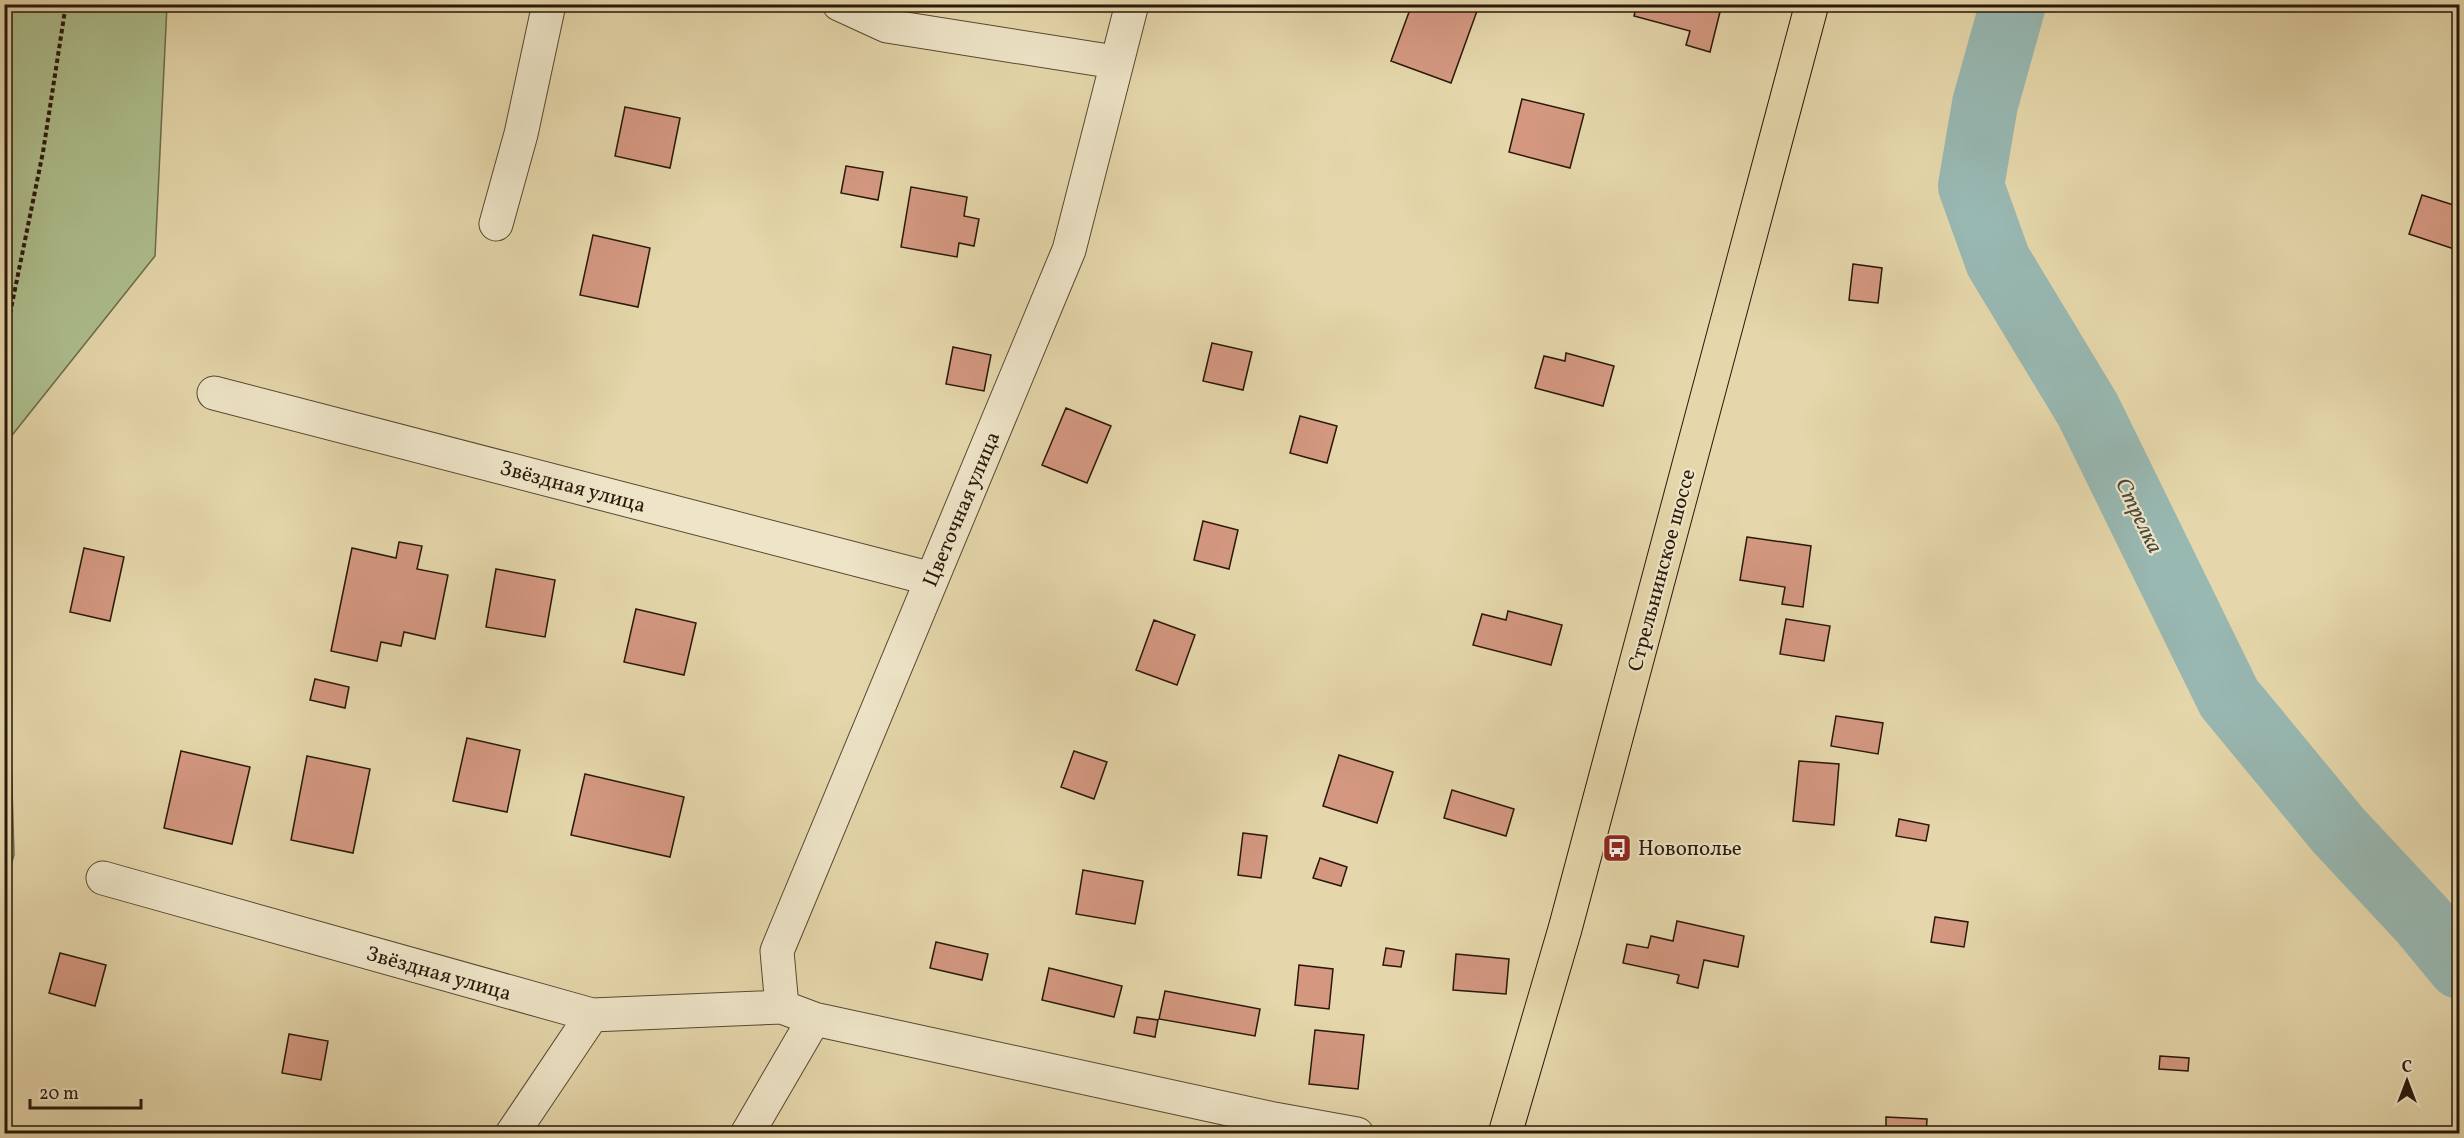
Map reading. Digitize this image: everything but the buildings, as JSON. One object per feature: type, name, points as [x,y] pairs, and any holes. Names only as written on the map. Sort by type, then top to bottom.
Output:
[{"type":"main road","name":"Стрельнинское шоссе","points":[[1505,1134],[1566,929],[1812,4]]},
{"type":"street","points":[[496,224],[521,134],[549,4]]},
{"type":"street","points":[[838,4],[887,26],[1115,62]]},
{"type":"street","name":"Цветочная улица","points":[[782,1007],[777,951],[1069,250],[1115,62],[1132,4]]},
{"type":"street","name":"Звёздная улица","points":[[214,393],[932,579]]},
{"type":"street","name":"Звёздная улица","points":[[103,878],[592,1016],[782,1007]]},
{"type":"street","points":[[782,1007],[814,1019],[1274,1119],[1357,1134]]},
{"type":"street","points":[[512,1134],[592,1016]]},
{"type":"street","points":[[747,1134],[814,1019]]},
{"type":"path","points":[[4,343],[43,152],[66,4]]},
{"type":"green space","points":[[5,4],[167,5],[155,256],[5,444]]},
{"type":"green space","points":[[4,526],[14,855],[5,885],[4,885]]},
{"type":"waterway","name":"Стрелка","points":[[2013,4],[1985,104],[1971,186],[1998,261],[2088,410],[2229,698],[2338,830],[2422,920],[2460,966]]},
{"type":"place","name":"Новополье","points":[[1617,848]]}]
